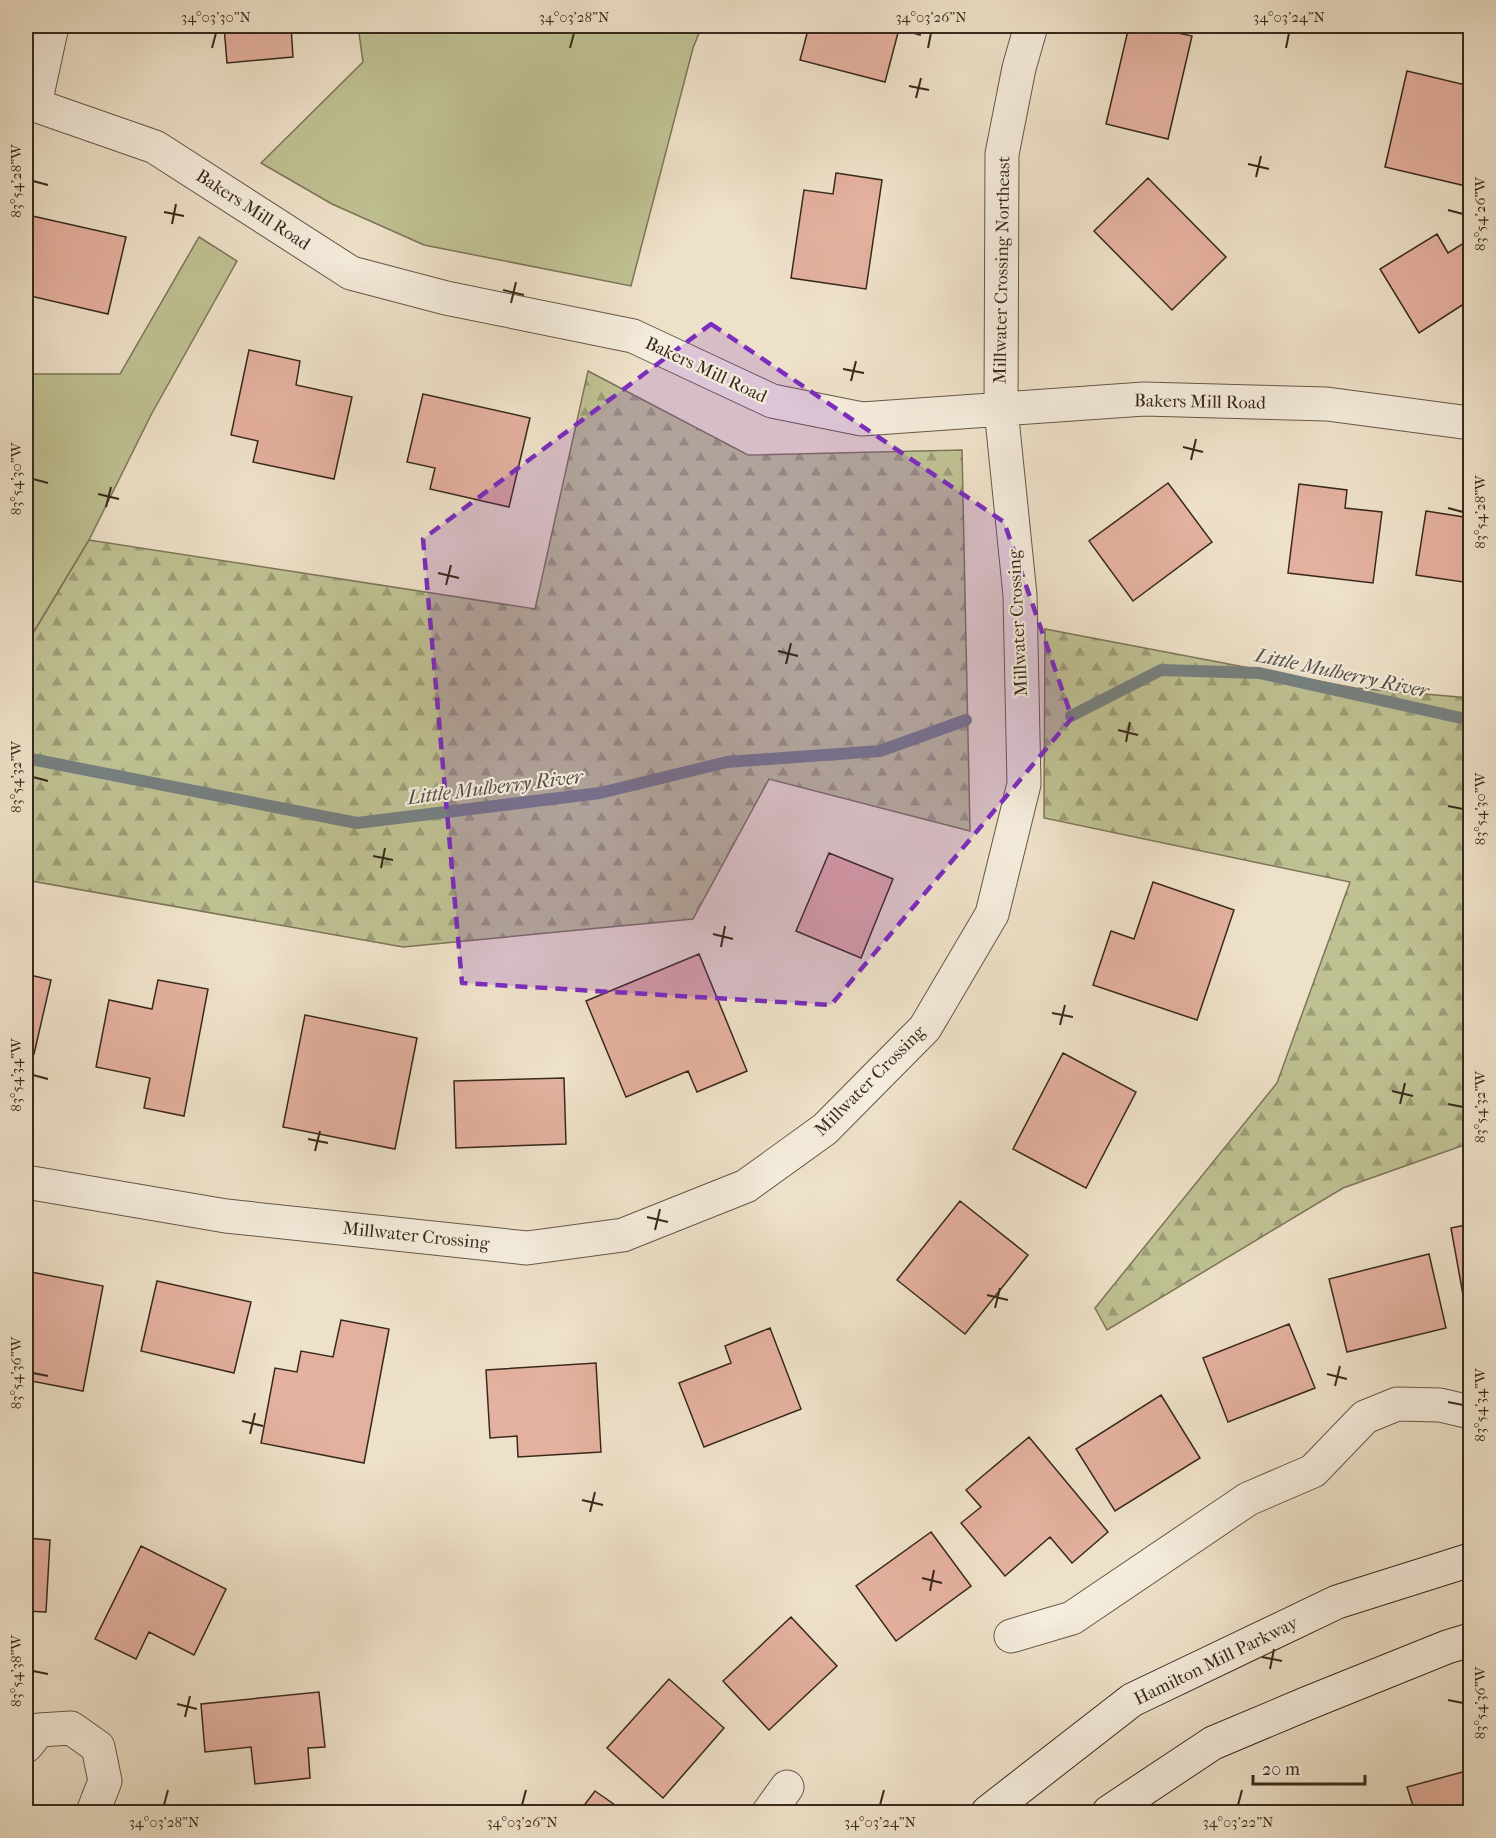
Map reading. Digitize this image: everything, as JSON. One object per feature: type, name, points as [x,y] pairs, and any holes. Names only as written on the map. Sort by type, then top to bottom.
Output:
[{"type":"street","points":[[30,103],[52,26]]},
{"type":"street","name":"Millwater Crossing Northeast","points":[[1001,409],[1002,154],[1019,68],[1031,26]]},
{"type":"street","name":"Bakers Mill Road","points":[[30,103],[155,147],[351,273],[446,298],[633,336],[772,401],[862,419],[1144,399],[1327,404],[1470,423]]},
{"type":"street","name":"Millwater Crossing","points":[[26,1182],[226,1216],[527,1248],[623,1235],[725,1195],[746,1186],[825,1129],[925,1028],[992,914],[1024,784],[1020,595],[1001,409]]},
{"type":"street","points":[[1011,1636],[1071,1618],[1248,1499],[1313,1471],[1365,1417],[1397,1404],[1440,1405],[1470,1412]]},
{"type":"street","name":"Hamilton Mill Parkway","points":[[988,1812],[1132,1700],[1337,1602],[1470,1560]]},
{"type":"street","points":[[1109,1812],[1213,1743],[1447,1647],[1470,1640]]},
{"type":"street","points":[[26,1746],[39,1730],[71,1728],[98,1747],[105,1780],[93,1812]]},
{"type":"highlighted area","points":[[711,324],[1004,522],[1072,718],[831,1005],[462,983],[423,539]]},
{"type":"green space","points":[[358,26],[702,26],[693,48],[631,286],[424,245],[332,204],[261,163],[363,62]]},
{"type":"green space","points":[[199,237],[237,261],[151,415],[89,540],[26,645],[26,374],[120,374]]},
{"type":"green space","points":[[588,371],[748,455],[962,450],[970,831],[769,779],[693,919],[403,947],[26,880],[26,645],[89,540],[535,609]]},
{"type":"green space","points":[[1045,629],[1355,688],[1470,698],[1470,1143],[1343,1188],[1107,1330],[1095,1308],[1277,1083],[1350,882],[1044,818]]},
{"type":"building","points":[[224,26],[291,26],[293,57],[227,63]]},
{"type":"building","points":[[809,26],[922,26],[920,35],[899,29],[885,82],[800,60]]},
{"type":"building","points":[[1129,26],[1145,26],[1192,36],[1168,139],[1106,124]]},
{"type":"building","points":[[1407,71],[1470,86],[1470,187],[1385,167]]},
{"type":"building","points":[[836,173],[882,180],[866,289],[791,278],[804,190],[833,194]]},
{"type":"building","points":[[1148,178],[1226,257],[1172,310],[1094,231]]},
{"type":"building","points":[[28,215],[126,237],[108,314],[26,295]]},
{"type":"building","points":[[1437,234],[1448,253],[1470,239],[1470,300],[1419,333],[1380,269]]},
{"type":"building","points":[[249,350],[300,361],[296,385],[352,397],[334,479],[253,462],[258,441],[231,435]]},
{"type":"building","points":[[423,394],[530,418],[509,507],[430,489],[435,468],[407,462]]},
{"type":"building","points":[[1168,483],[1212,542],[1133,601],[1089,541]]},
{"type":"building","points":[[1299,484],[1347,490],[1345,508],[1382,512],[1373,583],[1288,573]]},
{"type":"building","points":[[1426,511],[1470,518],[1470,583],[1416,575]]},
{"type":"building","points":[[829,853],[893,879],[861,958],[796,931]]},
{"type":"building","points":[[1153,882],[1234,910],[1197,1020],[1093,985],[1111,931],[1134,939]]},
{"type":"building","points":[[699,954],[747,1071],[697,1092],[688,1071],[626,1097],[586,1001]]},
{"type":"building","points":[[26,974],[51,980],[34,1054],[26,1052]]},
{"type":"building","points":[[158,980],[208,989],[184,1116],[144,1108],[150,1078],[96,1067],[109,1000],[152,1009]]},
{"type":"building","points":[[305,1015],[417,1038],[395,1149],[283,1127]]},
{"type":"building","points":[[1063,1053],[1136,1092],[1086,1188],[1013,1149]]},
{"type":"building","points":[[564,1078],[566,1144],[456,1148],[454,1081]]},
{"type":"building","points":[[960,1201],[1028,1255],[965,1334],[897,1280]]},
{"type":"building","points":[[1470,1224],[1470,1334],[1451,1228]]},
{"type":"building","points":[[1429,1254],[1446,1328],[1347,1352],[1329,1279]]},
{"type":"building","points":[[26,1271],[103,1286],[83,1391],[26,1380]]},
{"type":"building","points":[[157,1281],[251,1302],[234,1373],[141,1351]]},
{"type":"building","points":[[341,1320],[389,1329],[364,1463],[261,1443],[275,1368],[297,1372],[301,1351],[333,1357]]},
{"type":"building","points":[[1289,1324],[1315,1388],[1228,1422],[1203,1358]]},
{"type":"building","points":[[770,1328],[801,1409],[704,1447],[679,1383],[731,1363],[725,1346]]},
{"type":"building","points":[[596,1363],[601,1452],[518,1457],[517,1436],[490,1438],[486,1370]]},
{"type":"building","points":[[1161,1395],[1200,1458],[1115,1511],[1076,1449]]},
{"type":"building","points":[[1029,1437],[1108,1532],[1072,1563],[1050,1537],[1005,1576],[961,1523],[981,1507],[966,1490]]},
{"type":"building","points":[[931,1532],[971,1586],[896,1641],[856,1586]]},
{"type":"building","points":[[26,1538],[50,1540],[46,1612],[26,1611]]},
{"type":"building","points":[[141,1546],[226,1589],[194,1655],[149,1632],[136,1659],[95,1639]]},
{"type":"building","points":[[791,1617],[837,1666],[769,1730],[723,1681]]},
{"type":"building","points":[[669,1679],[724,1728],[663,1798],[607,1748]]},
{"type":"building","points":[[319,1692],[325,1747],[308,1748],[310,1778],[255,1784],[251,1747],[205,1752],[201,1704]]},
{"type":"building","points":[[1470,1770],[1470,1812],[1415,1812],[1407,1787]]},
{"type":"building","points":[[595,1791],[625,1812],[579,1812]]},
{"type":"waterway","name":"Little Mulberry River","points":[[1071,716],[1161,670],[1259,673],[1470,720]]},
{"type":"waterway","name":"Little Mulberry River","points":[[26,758],[357,823],[600,793],[727,762],[880,751],[966,720]]}]
